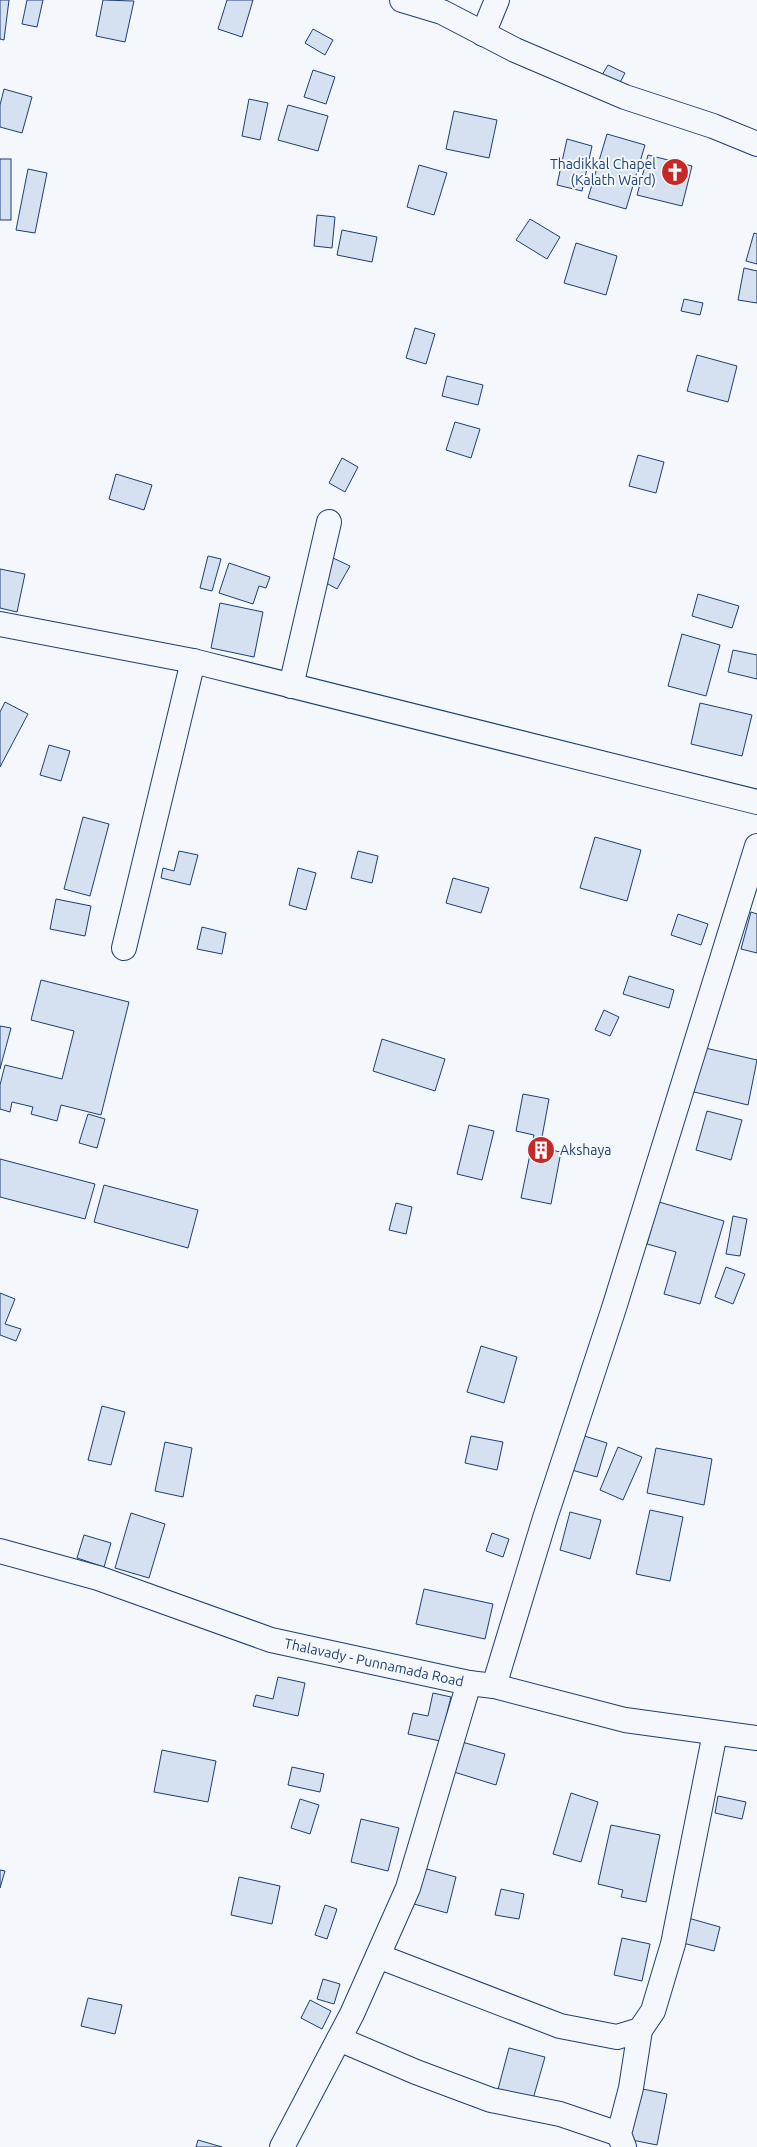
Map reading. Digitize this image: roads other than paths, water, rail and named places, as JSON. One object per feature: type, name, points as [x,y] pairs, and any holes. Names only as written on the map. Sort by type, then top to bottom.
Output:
[{"type":"street","points":[[402,0],[442,12],[515,50],[625,97],[713,126],[757,144]]},
{"type":"street","points":[[483,34],[497,0]]},
{"type":"street","points":[[291,686],[329,522]]},
{"type":"street","points":[[0,624],[193,661],[757,802]]},
{"type":"street","points":[[124,948],[193,661]]},
{"type":"street","points":[[494,1686],[545,1518],[614,1308],[757,846]]},
{"type":"street","name":"Thalavady - Punnamada Road","points":[[0,1551],[98,1578],[271,1640],[469,1683],[494,1686],[625,1720],[757,1738]]},
{"type":"street","points":[[282,2147],[352,2014],[408,1888],[469,1683]]},
{"type":"street","points":[[339,2040],[491,2100],[560,2114],[621,2141],[640,2030],[653,2011],[673,1944],[715,1733]]},
{"type":"street","points":[[378,1956],[560,2026],[617,2037],[640,2030]]},
{"type":"place","name":"Thadikkal Chapel (Kalath Ward)","points":[[675,172]]},
{"type":"place","name":"Akshaya","points":[[541,1150]]}]
